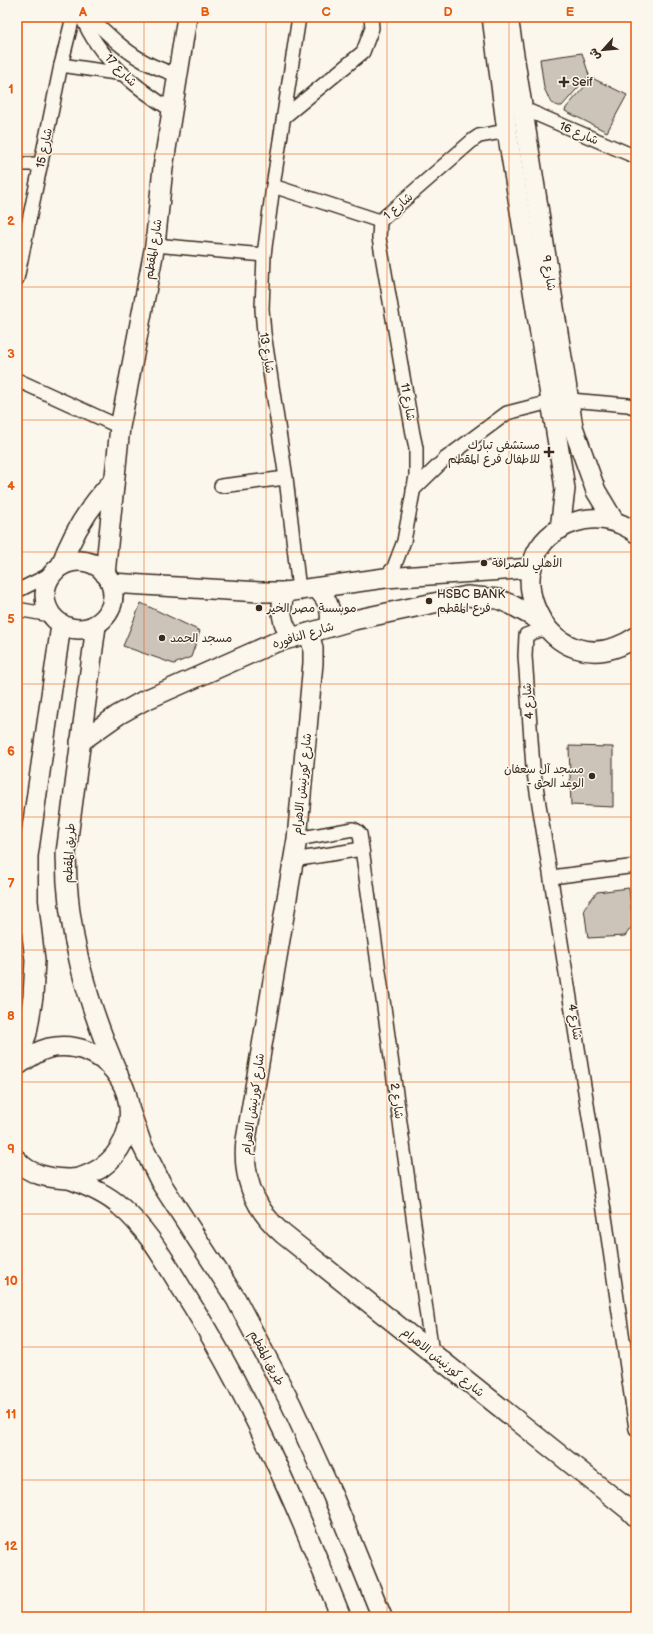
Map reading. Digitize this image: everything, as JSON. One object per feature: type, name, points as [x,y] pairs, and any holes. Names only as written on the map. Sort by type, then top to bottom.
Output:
[{"type":"main road","name":"شارع المقطم","points":[[108,578],[114,480],[120,427],[155,245],[163,168],[179,76],[187,17]]},
{"type":"main road","name":"شارع 9","points":[[492,17],[507,131],[564,482],[560,529]]},
{"type":"main road","name":"شارع 9","points":[[508,17],[570,400],[572,427],[596,491],[614,521]]},
{"type":"main road","points":[[56,570],[74,561],[82,561],[95,565],[108,578],[113,596],[112,604],[106,616],[96,626],[89,629],[74,630],[55,620],[47,609],[44,594],[45,587],[56,570],[82,519],[95,501],[114,480]]},
{"type":"main road","points":[[544,624],[532,601],[530,579],[535,559],[545,542],[560,529],[580,520],[603,519],[614,521],[636,533]]},
{"type":"main road","points":[[108,578],[260,592],[300,590],[385,578],[532,568]]},
{"type":"main road","points":[[301,635],[287,631],[282,616],[282,599],[300,590],[322,594],[329,605],[331,618],[330,627]]},
{"type":"main road","name":"شارع النافوره","points":[[80,742],[118,715],[142,701],[274,643],[330,627],[467,596],[498,599],[512,605],[544,624],[566,644],[591,650],[616,648],[636,637]]},
{"type":"main road","points":[[17,1061],[27,1033],[34,989],[35,960],[28,901],[28,856],[55,620]]},
{"type":"main road","name":"طريق المقطم","points":[[96,626],[66,853],[66,888],[72,930],[85,985],[97,1023],[126,1092],[130,1111],[142,1146],[161,1183],[236,1299],[284,1391],[332,1496],[382,1617]]},
{"type":"main road","name":"شارع كورنيش الاهرام","points":[[301,635],[313,648],[314,663],[297,839],[292,860],[246,1140],[245,1162],[248,1185],[254,1199],[272,1224],[636,1517]]},
{"type":"main road","points":[[17,1066],[30,1056],[48,1048],[68,1047],[87,1051],[104,1060],[118,1074]]},
{"type":"main road","points":[[72,1180],[91,1174],[107,1164],[120,1149],[128,1131],[130,1111]]},
{"type":"main road","points":[[17,1160],[33,1173],[50,1178]]},
{"type":"main road","points":[[17,1180],[50,1178],[72,1180],[106,1195],[136,1220],[148,1236],[204,1323],[229,1368],[275,1459],[341,1617]]},
{"type":"street","name":"شارع 15","points":[[17,279],[61,65],[73,17]]},
{"type":"street","name":"شارع 17","points":[[82,17],[92,36],[122,74],[143,92],[173,110]]},
{"type":"street","name":"شارع 17","points":[[90,17],[122,47],[135,56],[149,64],[179,76]]},
{"type":"street","name":"شارع 13","points":[[300,17],[273,186],[264,255],[262,309],[264,333],[286,478],[300,590]]},
{"type":"street","points":[[284,117],[363,52],[372,28],[370,17]]},
{"type":"street","points":[[61,65],[122,74]]},
{"type":"street","name":"شارع 16","points":[[522,108],[636,157]]},
{"type":"street","name":"شارع 1","points":[[273,186],[380,221],[473,140],[479,136],[507,131]]},
{"type":"street","points":[[17,164],[41,164]]},
{"type":"street","name":"شارع 11","points":[[380,221],[379,238],[416,448],[416,476],[414,490],[400,554],[394,567],[385,578]]},
{"type":"street","points":[[155,245],[264,255]]},
{"type":"street","points":[[17,380],[120,427]]},
{"type":"street","points":[[570,400],[621,404],[636,408]]},
{"type":"street","points":[[414,490],[445,459],[507,413],[550,402]]},
{"type":"street","points":[[221,486],[286,478]]},
{"type":"street","points":[[17,591],[56,570]]},
{"type":"street","points":[[17,609],[55,620]]},
{"type":"street","name":"شارع 4","points":[[544,624],[526,635],[525,656],[533,767],[552,877],[607,1230],[636,1429]]},
{"type":"street","name":"شارع 2","points":[[297,839],[353,829],[357,830],[360,834],[432,1353]]},
{"type":"street","points":[[292,860],[362,849]]},
{"type":"street","points":[[552,877],[636,866]]},
{"type":"building","name":"Seif","points":[[582,53],[589,75],[562,106],[551,103],[544,88],[540,59]]},
{"type":"building","points":[[592,78],[627,95],[607,132],[565,111]]},
{"type":"building","name":"مسجد الحمد","points":[[141,603],[200,631],[191,657],[174,664],[123,646]]},
{"type":"building","name":"مسجد آل سعفان - الوعد الحق","points":[[569,746],[613,747],[613,807],[571,805]]},
{"type":"building","points":[[629,888],[633,925],[625,936],[588,938],[584,908],[597,892]]},
{"type":"place","name":"Seif","points":[[564,82]]},
{"type":"place","name":"مستشفى تبارك للاطفال فرع المقطم","points":[[549,452]]},
{"type":"place","name":"الأهلي للصرافة","points":[[484,563]]},
{"type":"place","name":"HSBC BANK فرع المقطم","points":[[429,601]]},
{"type":"place","name":"موسسة مصر الخير","points":[[259,608]]},
{"type":"place","name":"مسجد الحمد","points":[[162,638]]},
{"type":"place","name":"مسجد آل سعفان - الوعد الحق","points":[[592,776]]}]
